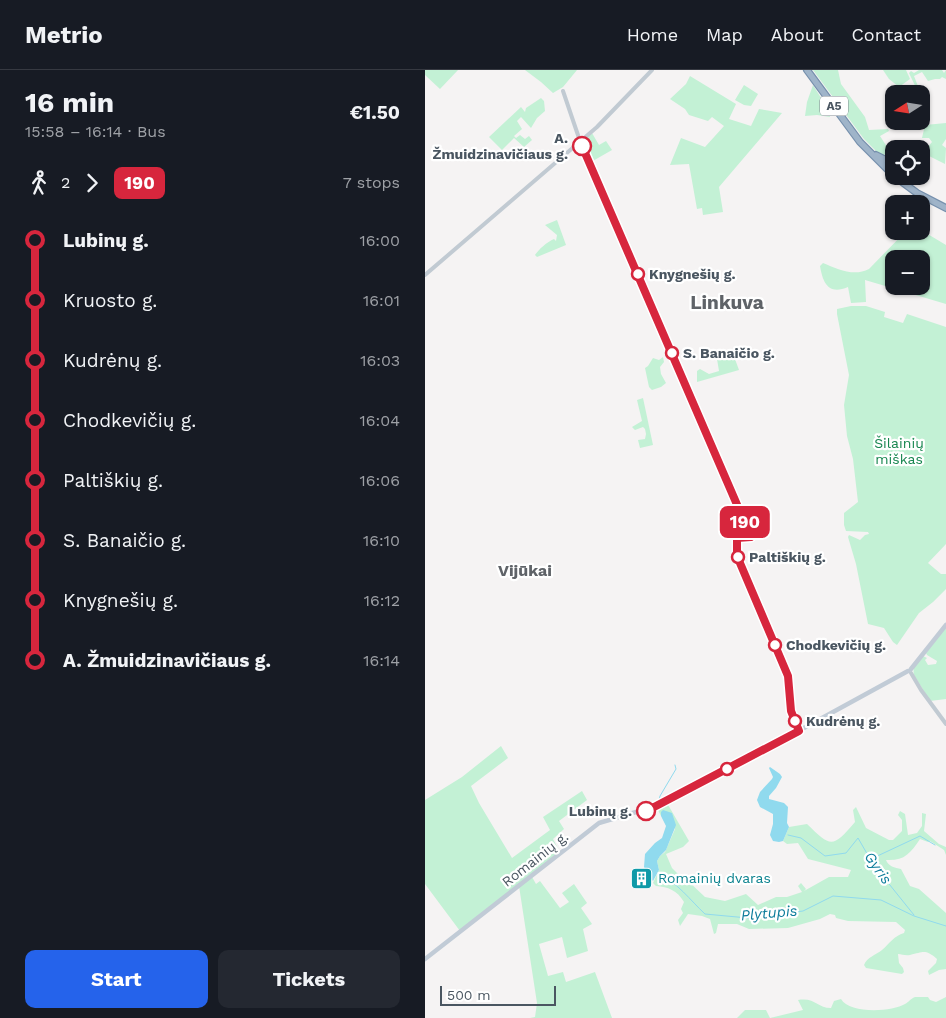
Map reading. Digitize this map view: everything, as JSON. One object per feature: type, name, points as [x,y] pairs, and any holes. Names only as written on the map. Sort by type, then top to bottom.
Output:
[{"type":"highway","name":"A5","points":[[809,70],[856,132],[876,155],[885,161]]},
{"type":"highway","name":"A5","points":[[809,70],[860,142],[881,165],[882,174],[885,174]]},
{"type":"highway","points":[[907,185],[917,193],[946,207]]},
{"type":"highway","points":[[911,185],[946,207]]},
{"type":"main road","name":"Romainių g.","points":[[425,959],[598,824],[653,808],[910,671],[946,625]]},
{"type":"street","points":[[425,275],[581,141],[652,70]]},
{"type":"street","points":[[563,90],[581,141],[751,537],[737,538],[739,560],[788,676],[791,711],[799,731]]},
{"type":"street","points":[[910,671],[921,690],[946,724]]},
{"type":"green space","points":[[425,70],[458,70],[440,89],[425,75]]},
{"type":"green space","points":[[525,70],[577,70],[563,87],[553,93]]},
{"type":"green space","points":[[813,70],[838,70],[841,84],[865,117],[869,130],[885,129],[889,131],[880,136],[885,144],[885,154],[882,157],[864,139]]},
{"type":"green space","points":[[883,70],[906,70],[910,79],[902,85],[896,85],[889,79]]},
{"type":"green space","points":[[919,70],[942,70],[944,73],[946,70],[946,79],[942,77],[928,81],[922,72],[914,76],[918,85],[915,85],[909,73],[911,71],[914,73]]},
{"type":"green space","points":[[690,76],[736,104],[729,119],[751,126],[759,109],[782,113],[719,187],[723,212],[703,215],[702,208],[697,209],[689,164],[670,165],[681,138],[705,147],[724,126],[712,117],[708,121],[689,115],[685,109],[670,99],[686,84]]},
{"type":"green space","points":[[744,85],[758,94],[751,106],[744,105],[735,100]]},
{"type":"green space","points":[[813,85],[828,109],[830,117],[805,116],[807,102]]},
{"type":"green space","points":[[541,98],[544,101],[545,111],[537,118],[531,128],[521,117],[517,121],[522,129],[514,136],[516,138],[520,135],[525,139],[529,136],[532,140],[524,147],[514,138],[502,150],[489,137],[521,107],[525,112],[526,108]]},
{"type":"green space","points":[[946,123],[946,139],[942,145],[946,148],[945,164],[930,156],[930,144],[932,142],[929,138],[922,138],[924,130],[930,130],[930,125]]},
{"type":"green space","points":[[592,133],[599,145],[606,141],[612,150],[591,162],[583,141]]},
{"type":"green space","points":[[557,220],[566,245],[537,257],[535,255],[543,246],[554,239],[556,241],[557,235],[545,225]]},
{"type":"green space","points":[[930,235],[946,245],[946,304],[916,295],[930,295],[930,250],[888,250],[897,240],[930,240]]},
{"type":"green space","points":[[885,253],[885,286],[865,280],[866,302],[851,303],[848,287],[836,290],[828,286],[823,278],[820,266],[823,263],[834,268],[852,272],[869,269]]},
{"type":"green space","name":"Šilainių miškas","points":[[851,306],[866,306],[885,312],[884,317],[903,323],[907,314],[946,327],[946,544],[928,563],[941,574],[946,574],[946,589],[919,613],[897,645],[884,628],[868,624],[856,564],[848,537],[849,535],[860,540],[869,534],[868,532],[846,531],[844,525],[844,513],[858,502],[844,405],[849,375],[837,309]]},
{"type":"green space","points":[[712,351],[724,354],[732,351],[739,370],[697,382],[697,371],[700,369],[709,374],[719,371],[717,359],[712,358]]},
{"type":"green space","points":[[663,357],[664,362],[660,367],[661,374],[666,383],[652,390],[649,387],[645,368],[653,358],[659,360]]},
{"type":"green space","points":[[643,398],[653,445],[640,448],[638,440],[645,439],[645,429],[643,427],[635,430],[632,427],[642,421],[637,400]]},
{"type":"green space","points":[[946,627],[946,699],[930,701],[914,675],[914,667],[923,656],[927,658],[925,660],[928,665],[936,664],[937,661],[926,653]]},
{"type":"green space","points":[[501,746],[508,758],[471,786],[512,858],[550,830],[543,817],[582,791],[587,800],[559,821],[564,829],[553,839],[561,854],[532,877],[536,884],[540,881],[560,908],[569,902],[562,893],[574,884],[587,903],[581,908],[592,924],[583,929],[588,951],[567,958],[562,937],[539,944],[548,976],[563,972],[566,982],[595,972],[612,1018],[530,1018],[535,1017],[537,1003],[519,886],[460,931],[425,884],[425,800],[462,777]]},
{"type":"green space","points":[[667,803],[689,841],[683,847],[666,854],[672,868],[705,897],[725,901],[746,894],[758,905],[776,897],[787,897],[802,892],[798,886],[801,883],[806,889],[804,891],[829,877],[848,877],[851,870],[808,859],[798,843],[787,844],[783,841],[789,827],[807,824],[827,841],[836,841],[855,822],[853,810],[856,807],[866,828],[889,840],[893,840],[902,831],[902,820],[898,815],[900,811],[905,814],[908,835],[917,833],[922,826],[922,813],[926,814],[924,831],[939,844],[946,847],[946,855],[944,850],[930,841],[920,839],[906,856],[886,860],[890,865],[901,869],[910,886],[919,889],[946,913],[946,969],[929,975],[928,971],[936,963],[937,959],[924,952],[908,955],[898,954],[899,963],[904,972],[902,974],[866,968],[864,965],[867,960],[904,933],[905,930],[896,922],[848,921],[836,918],[835,915],[830,914],[820,919],[788,928],[749,929],[737,924],[718,924],[714,934],[710,919],[688,914],[680,926],[678,920],[683,913],[681,909],[684,902],[675,892],[668,888],[656,886],[653,883],[659,870],[657,861],[665,852],[675,829],[661,812],[661,816],[657,808]]},
{"type":"green space","points":[[915,997],[928,997],[936,1002],[946,997],[946,1018],[770,1018],[803,1010],[798,1000],[804,999],[826,1008],[831,1008],[834,1001],[841,999],[853,1007],[881,1010],[899,1007]]},
{"type":"green space","points":[[745,1010],[766,1010],[770,1018],[737,1018]]},
{"type":"water","points":[[770,767],[782,777],[769,796],[769,799],[784,803],[788,807],[787,823],[789,827],[783,841],[779,842],[773,841],[770,835],[773,814],[760,807],[757,800],[760,792],[773,777]]},
{"type":"water","points":[[663,810],[672,813],[676,825],[666,850],[657,861],[659,870],[653,881],[644,867],[645,854],[662,838],[666,826],[661,816]]},
{"type":"waterway","name":"Plytupis","points":[[658,804],[660,796],[676,769],[675,765]]},
{"type":"waterway","name":"Gyris","points":[[788,835],[801,838],[825,856],[846,853],[858,838],[873,864],[914,915]]},
{"type":"waterway","points":[[871,859],[920,836],[935,845]]},
{"type":"waterway","name":"Plytupis","points":[[659,874],[678,887],[705,914],[748,918],[803,911],[833,896],[881,900],[914,916],[946,926]]},
{"type":"bus line","name":"190","points":[[582,146],[751,537],[737,538],[737,556],[788,676],[791,711],[799,731],[646,811]]},
{"type":"place","name":"A. Žmuidzinavičiaus g.","points":[[582,146]]},
{"type":"place","name":"Knygnešių g.","points":[[638,274]]},
{"type":"place","name":"S. Banaičio g.","points":[[672,353]]},
{"type":"place","name":"Paltiškių g.","points":[[738,557]]},
{"type":"place","name":"Chodkevičių g.","points":[[775,645]]},
{"type":"place","name":"Kudrėnų g.","points":[[795,721]]},
{"type":"place","name":"Lubinų g.","points":[[646,811]]},
{"type":"place","name":"Romainių dvaras","points":[[642,878]]},
{"type":"district","name":"Linkuva","points":[[727,302]]},
{"type":"district","name":"Vijūkai","points":[[525,570]]}]
